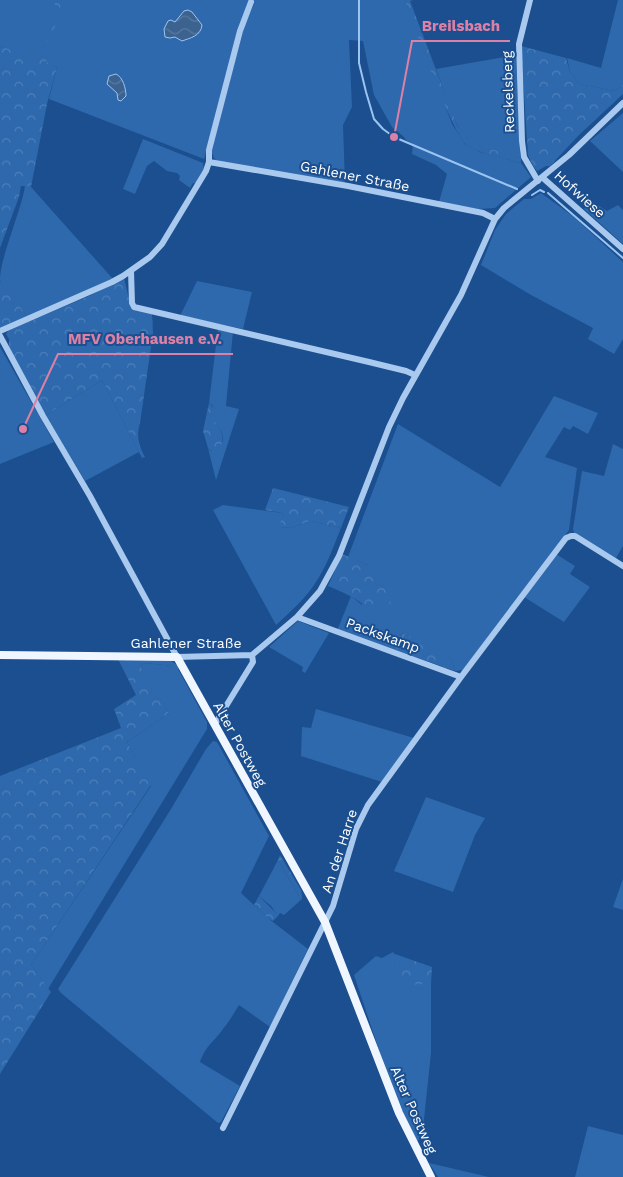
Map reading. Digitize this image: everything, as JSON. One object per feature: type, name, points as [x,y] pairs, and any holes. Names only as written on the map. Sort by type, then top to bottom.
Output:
[{"type":"main road","name":"Gahlener Straße","points":[[0,655],[177,656]]},
{"type":"main road","name":"Alter Postweg","points":[[177,656],[325,922],[399,1113],[431,1177]]},
{"type":"street","name":"Reckelsberg","points":[[530,0],[519,44],[522,141],[524,157],[541,179]]},
{"type":"street","points":[[0,331],[112,282],[150,257],[162,244],[194,192],[209,162],[209,150],[240,31],[251,2]]},
{"type":"street","name":"Gahlener Straße","points":[[177,656],[252,655],[297,617],[314,598],[326,582],[339,556],[389,427],[415,375],[461,295],[495,218],[504,208],[570,154],[623,102]]},
{"type":"street","name":"Gahlener Straße","points":[[209,162],[348,186],[482,213],[495,218]]},
{"type":"street","name":"Hofwiese","points":[[541,179],[623,249]]},
{"type":"street","points":[[131,271],[132,303],[136,308],[406,371],[415,375]]},
{"type":"street","name":"Alter Postweg","points":[[0,336],[177,656]]},
{"type":"street","name":"An der Harre","points":[[223,1128],[337,897],[356,829],[368,805],[461,677],[566,538],[571,536],[623,566]]},
{"type":"street","name":"Packskamp","points":[[297,617],[461,677]]},
{"type":"street","points":[[215,724],[253,662],[252,655]]},
{"type":"green space","points":[[0,0],[405,0],[452,124],[465,144],[480,152],[521,163],[531,177],[495,208],[479,209],[439,202],[447,174],[436,165],[412,154],[413,144],[392,127],[374,95],[363,41],[349,40],[352,107],[343,125],[345,183],[216,161],[211,150],[245,24],[254,4],[248,3],[204,159],[49,99],[57,67],[0,46]]},
{"type":"green space","points":[[62,0],[46,62],[57,67],[47,104],[31,187],[21,186],[19,197],[0,248],[0,46],[41,60],[45,52],[56,6],[53,1]]},
{"type":"green space","points":[[405,0],[413,0],[410,1],[457,125],[467,138],[481,146],[521,158],[521,163],[479,151],[467,145],[461,137],[452,122],[433,77]]},
{"type":"green space","points":[[618,0],[623,0],[623,85],[614,91],[580,84],[570,72],[567,58],[601,68]]},
{"type":"green space","points":[[521,46],[566,58],[570,72],[580,84],[614,91],[623,85],[623,94],[578,136],[550,166],[537,171],[528,155]]},
{"type":"green space","points":[[516,55],[521,158],[484,147],[466,137],[452,114],[436,69]]},
{"type":"green space","points":[[623,113],[623,172],[590,141]]},
{"type":"green space","points":[[143,139],[203,163],[204,171],[197,184],[193,183],[190,188],[179,180],[180,176],[177,173],[167,171],[154,161],[147,166],[135,194],[123,189]]},
{"type":"green space","points":[[25,186],[31,187],[113,279],[28,317],[0,280],[3,259]]},
{"type":"green space","points":[[541,193],[574,217],[623,262],[623,339],[614,354],[588,339],[593,328],[531,295],[481,265],[495,230],[506,214],[524,199],[531,199]]},
{"type":"green space","points":[[591,201],[607,211],[618,205],[623,210],[623,244],[584,209]]},
{"type":"green space","points":[[124,278],[131,308],[152,314],[153,333],[138,432],[140,445],[145,457],[142,458],[102,380],[46,415],[9,349],[9,339],[6,334],[9,330],[89,296]]},
{"type":"green space","points":[[0,281],[28,317],[0,329]]},
{"type":"green space","points":[[197,281],[252,292],[243,329],[180,316]]},
{"type":"green space","points":[[218,328],[233,331],[226,406],[239,409],[216,480],[208,448],[211,451],[215,450],[223,440],[220,428],[214,420],[213,406],[209,403]]},
{"type":"green space","points":[[0,347],[54,442],[0,464]]},
{"type":"green space","points":[[102,380],[139,452],[85,481],[46,415]]},
{"type":"green space","points":[[554,396],[598,413],[588,434],[573,426],[570,430],[564,427],[545,457],[577,468],[569,530],[463,670],[455,671],[451,658],[402,633],[393,649],[337,631],[351,596],[362,605],[368,565],[348,557],[398,424],[500,487]]},
{"type":"green space","points":[[209,403],[215,409],[215,422],[222,436],[221,447],[213,452],[208,448],[203,431]]},
{"type":"green space","points":[[613,444],[623,449],[623,546],[616,558],[574,533],[573,529],[582,471],[604,476]]},
{"type":"green space","points":[[273,488],[349,507],[341,528],[311,521],[290,528],[279,527],[283,513],[265,510]]},
{"type":"green space","points":[[223,505],[283,513],[280,527],[290,528],[311,521],[341,528],[326,565],[314,585],[301,601],[276,625],[213,510]]},
{"type":"green space","points":[[342,554],[368,565],[384,578],[391,604],[386,609],[370,609],[355,599],[328,586]]},
{"type":"green space","points":[[556,554],[575,566],[570,574],[590,587],[564,622],[524,597]]},
{"type":"green space","points":[[298,621],[329,633],[305,673],[302,671],[303,667],[269,647]]},
{"type":"green space","points":[[402,633],[451,658],[455,671],[393,649]]},
{"type":"green space","points":[[118,659],[170,660],[180,667],[178,669],[173,666],[144,663],[140,666],[169,713],[127,742],[151,785],[31,965],[51,992],[0,1074],[0,776],[121,728],[114,709],[136,695]]},
{"type":"green space","points":[[144,663],[175,666],[178,669],[207,722],[207,729],[48,989],[31,965],[151,786],[127,742],[169,713],[139,667]]},
{"type":"green space","points":[[316,709],[414,738],[382,782],[301,756],[302,727],[311,728]]},
{"type":"green space","points":[[213,741],[217,742],[269,836],[241,893],[269,919],[308,949],[270,1027],[239,1005],[202,1056],[200,1062],[240,1086],[221,1122],[218,1123],[58,989],[171,809],[206,749]]},
{"type":"green space","points":[[426,797],[485,818],[475,835],[453,892],[394,871]]},
{"type":"green space","points":[[280,855],[301,890],[302,896],[299,896],[278,860]]},
{"type":"green space","points":[[278,860],[299,896],[302,896],[302,899],[284,915],[280,913],[278,916],[271,906],[259,896]]},
{"type":"green space","points":[[623,879],[623,910],[613,907]]},
{"type":"green space","points":[[259,896],[277,914],[278,916],[273,921],[254,905]]},
{"type":"green space","points":[[393,952],[418,983],[431,984],[431,1053],[422,1138],[417,1141],[413,1139],[386,1071],[354,975],[376,956],[382,958]]},
{"type":"green space","points":[[395,954],[432,967],[431,984],[405,985]]},
{"type":"green space","points":[[588,1126],[623,1135],[623,1177],[575,1177]]},
{"type":"green space","points":[[429,1163],[489,1177],[438,1177]]},
{"type":"water","points":[[184,11],[192,12],[202,25],[200,32],[182,41],[175,37],[165,37],[164,29],[168,21],[175,22]]},
{"type":"water","points":[[116,74],[122,80],[125,90],[126,96],[121,101],[118,100],[117,93],[107,84],[109,76]]},
{"type":"waterway","points":[[359,0],[359,63],[374,119],[394,137],[517,189]]},
{"type":"waterway","points":[[532,195],[540,190],[544,192]]},
{"type":"waterway","points":[[548,193],[623,258]]},
{"type":"place","name":"Breilsbach","points":[[394,137]]},
{"type":"place","name":"MFV Oberhausen e.V.","points":[[23,429]]}]
